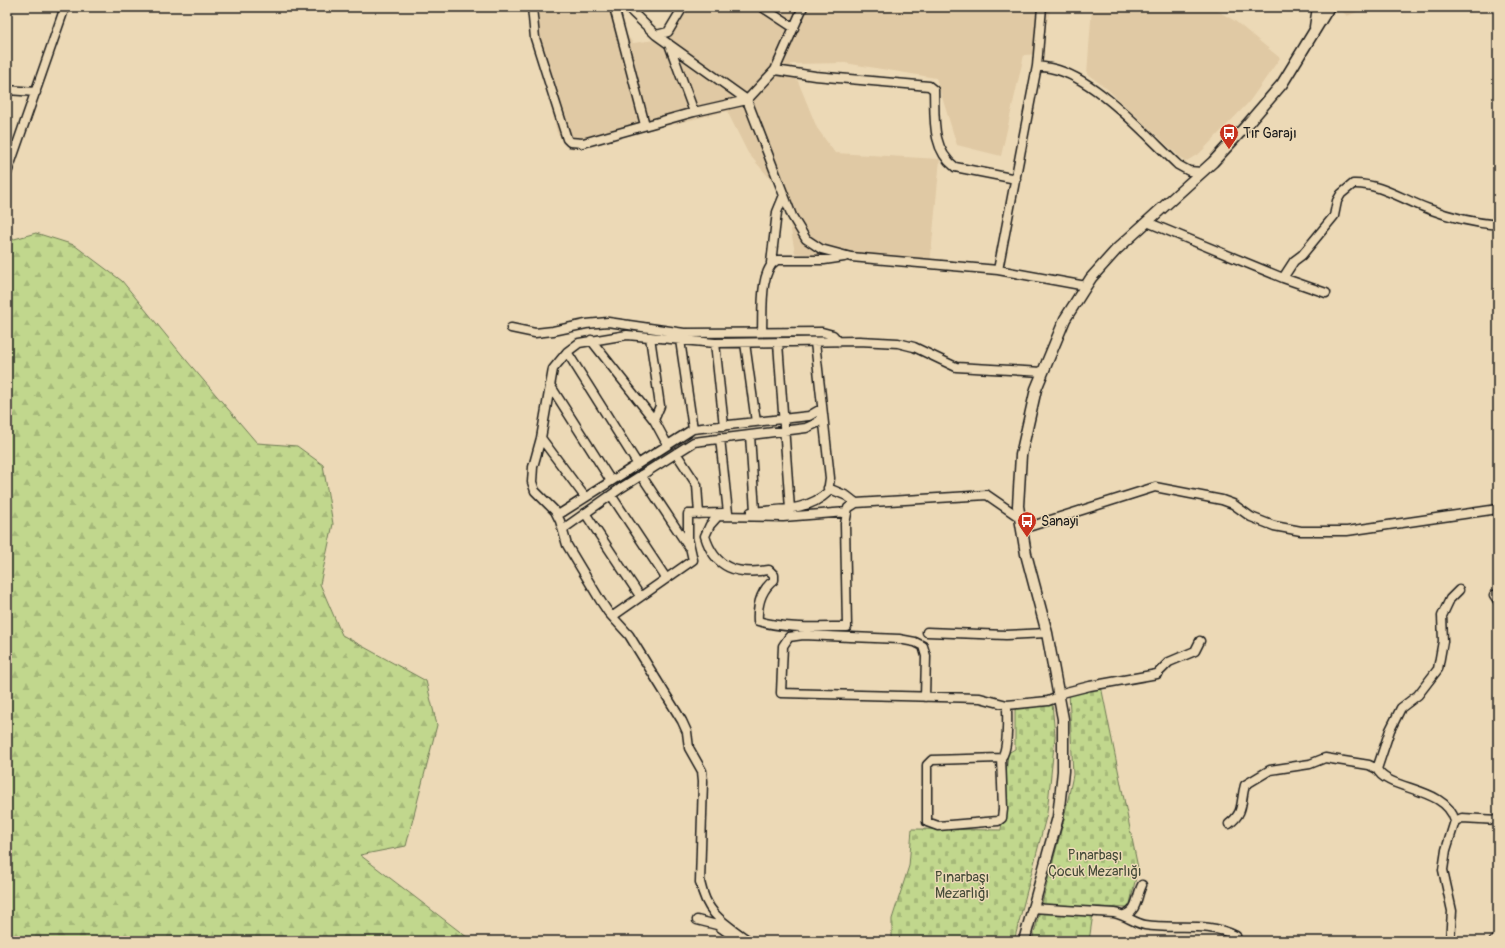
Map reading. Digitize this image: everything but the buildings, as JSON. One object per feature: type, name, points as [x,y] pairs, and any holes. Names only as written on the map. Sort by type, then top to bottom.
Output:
[{"type":"main road","points":[[1314,31],[1318,7]]},
{"type":"main road","points":[[1024,941],[1058,817],[1063,771],[1063,726],[1059,696],[1047,633],[1026,554],[1018,506],[1021,455],[1036,389],[1065,319],[1086,286],[1118,249],[1202,172],[1282,84],[1329,7]]},
{"type":"street","points":[[7,173],[65,7]]},
{"type":"street","points":[[532,7],[535,38],[567,139],[570,142],[583,143],[694,112],[747,100],[775,70],[803,7]]},
{"type":"street","points":[[614,7],[645,125]]},
{"type":"street","points":[[627,7],[656,35],[747,100],[792,216],[806,239],[821,249],[851,257],[998,270],[1086,286]]},
{"type":"street","points":[[656,35],[668,32],[683,7]]},
{"type":"street","points":[[762,7],[794,28]]},
{"type":"street","points":[[998,270],[1037,66],[1042,7]]},
{"type":"street","points":[[669,44],[694,112]]},
{"type":"street","points":[[1037,66],[1059,70],[1093,88],[1114,105],[1178,165],[1189,172],[1202,172]]},
{"type":"street","points":[[775,70],[815,76],[928,86],[934,90],[935,127],[938,143],[948,162],[955,166],[1016,179]]},
{"type":"street","points":[[7,90],[36,92]]},
{"type":"street","points":[[1283,278],[1294,261],[1302,255],[1334,216],[1337,201],[1341,194],[1353,184],[1392,192],[1430,210],[1483,223],[1498,225]]},
{"type":"street","points":[[762,331],[763,290],[767,271],[771,263],[777,212],[784,195]]},
{"type":"street","points":[[1147,222],[1283,278],[1326,293]]},
{"type":"street","points":[[771,263],[778,260],[824,260],[851,257]]},
{"type":"street","points":[[511,328],[535,334],[553,332],[586,324],[608,322],[684,333],[714,334],[762,331],[822,332],[833,335],[839,342]]},
{"type":"street","points":[[748,941],[718,918],[706,903],[700,882],[704,794],[702,772],[689,748],[687,732],[682,721],[655,674],[629,635],[604,606],[578,564],[567,545],[558,515],[535,491],[532,482],[533,467],[541,438],[553,369],[567,352],[579,343],[627,335],[715,343],[898,343],[914,347],[956,367],[1043,372]]},
{"type":"street","points":[[650,337],[660,406],[654,420]]},
{"type":"street","points":[[591,340],[654,420],[668,444]]},
{"type":"street","points":[[680,340],[693,429]]},
{"type":"street","points":[[613,616],[693,560],[688,538],[688,514],[790,509],[821,499],[828,492],[830,478],[815,342]]},
{"type":"street","points":[[715,343],[724,426]]},
{"type":"street","points":[[745,343],[756,422]]},
{"type":"street","points":[[778,343],[790,509]]},
{"type":"street","points":[[567,352],[638,463]]},
{"type":"street","points":[[550,385],[611,481]]},
{"type":"street","points":[[558,515],[693,429],[809,416],[822,413]]},
{"type":"street","points":[[563,529],[641,475],[694,442],[806,428],[817,423],[822,413]]},
{"type":"street","points":[[750,435],[755,511]]},
{"type":"street","points":[[541,438],[585,497]]},
{"type":"street","points":[[720,438],[728,513]]},
{"type":"street","points":[[676,453],[697,485],[699,514]]},
{"type":"street","points":[[641,475],[691,550]]},
{"type":"street","points":[[1022,529],[1155,487],[1222,500],[1233,504],[1251,517],[1274,526],[1295,530],[1346,531],[1498,509]]},
{"type":"street","points":[[828,488],[848,496],[856,503]]},
{"type":"street","points":[[611,495],[666,578]]},
{"type":"street","points":[[847,512],[783,517],[718,516],[710,525],[705,536],[709,550],[718,561],[733,569],[755,572],[769,570],[774,575],[774,580],[765,587],[757,609],[758,621],[768,624],[810,627],[848,627],[845,524],[848,508],[856,503],[987,495],[1020,517]]},
{"type":"street","points":[[585,513],[640,596]]},
{"type":"street","points":[[1376,769],[1390,730],[1401,708],[1418,695],[1438,669],[1442,641],[1442,616],[1450,599],[1459,590]]},
{"type":"street","points":[[927,632],[1006,635],[1047,633]]},
{"type":"street","points":[[925,697],[926,656],[922,646],[915,642],[803,635],[789,637],[783,646],[781,693],[797,695],[865,694],[925,697],[980,698],[1007,705],[1048,701],[1090,686],[1157,674],[1169,662],[1195,651],[1200,641]]},
{"type":"street","points":[[1001,758],[932,760],[927,765],[927,822],[938,826],[998,821],[1002,818],[1001,758],[1004,755],[1007,736],[1007,705]]},
{"type":"street","points":[[1229,824],[1237,818],[1241,810],[1245,785],[1270,770],[1310,764],[1326,758],[1369,764],[1376,769],[1379,774],[1423,791],[1437,800],[1453,814],[1455,820],[1446,850],[1443,870],[1452,911],[1450,941]]},
{"type":"street","points":[[1455,820],[1462,818],[1498,820]]},
{"type":"street","points":[[1032,908],[1124,915],[1132,913],[1135,908],[1137,895],[1142,885]]},
{"type":"street","points":[[1124,915],[1145,925],[1216,928],[1236,936]]},
{"type":"street","points":[[697,920],[717,925],[740,941]]},
{"type":"street","points":[[1494,941],[1498,940]]},
{"type":"shaded area","points":[[543,7],[618,7],[623,30],[633,43],[669,38],[686,7],[1051,7],[1038,54],[1024,55],[1001,156],[957,145],[936,78],[845,63],[791,64],[817,128],[835,153],[940,159],[930,265],[795,253],[785,196],[748,153],[727,111],[572,149],[557,133],[530,13],[540,11]]},
{"type":"shaded area","points":[[1092,7],[1211,7],[1235,21],[1280,58],[1249,102],[1200,153],[1185,162],[1105,87],[1087,74]]},
{"type":"shaded area","points":[[1338,7],[1371,7],[1347,16]]},
{"type":"green space","points":[[36,233],[74,245],[122,281],[187,361],[257,443],[297,446],[323,465],[333,524],[320,584],[342,635],[426,681],[437,725],[406,846],[360,855],[472,941],[7,941],[7,241]]},
{"type":"green space","name":"Pınarbaşı Çocuk Mezarlığı","points":[[1101,686],[1138,868],[1129,908],[1094,907],[1089,941],[1032,941],[1063,823],[1073,775],[1069,692]]},
{"type":"green space","name":"Pınarbaşı Mezarlığı","points":[[1052,703],[1055,736],[1047,813],[1014,941],[892,941],[892,919],[909,866],[912,829],[1001,830],[1008,753],[1015,749],[1015,707]]},
{"type":"place","name":"Tır Garajı","points":[[1229,150]]},
{"type":"place","name":"Sanayi","points":[[1027,538]]}]
